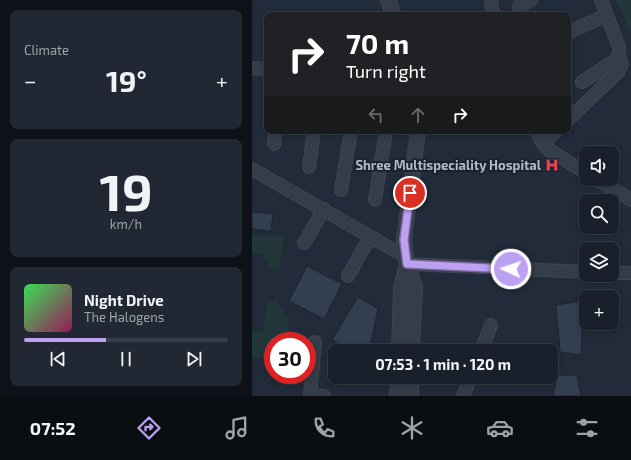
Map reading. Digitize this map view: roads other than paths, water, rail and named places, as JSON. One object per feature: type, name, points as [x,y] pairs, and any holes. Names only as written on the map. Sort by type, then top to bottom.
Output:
[{"type":"street","points":[[388,0],[393,12]]},
{"type":"street","points":[[491,0],[493,12]]},
{"type":"street","points":[[519,6],[531,0]]},
{"type":"street","points":[[582,82],[616,60],[620,52],[601,0]]},
{"type":"street","points":[[571,32],[606,15]]},
{"type":"street","points":[[571,117],[618,72],[622,64],[618,57]]},
{"type":"street","points":[[253,69],[264,69]]},
{"type":"street","points":[[274,144],[275,134]]},
{"type":"street","points":[[309,167],[314,134]]},
{"type":"street","points":[[341,190],[350,134]]},
{"type":"street","points":[[375,200],[386,134]]},
{"type":"street","points":[[412,344],[415,287],[406,261],[404,240],[418,134]]},
{"type":"street","points":[[538,134],[543,144],[549,150],[579,169]]},
{"type":"street","points":[[543,144],[553,134]]},
{"type":"street","points":[[252,168],[324,209],[406,261],[579,272]]},
{"type":"street","points":[[608,186],[631,200]]},
{"type":"street","points":[[304,244],[324,209]]},
{"type":"street","points":[[348,276],[370,237]]},
{"type":"street","points":[[399,344],[401,288],[406,261]]},
{"type":"street","points":[[619,273],[631,273]]},
{"type":"street","points":[[484,344],[491,325]]},
{"type":"street","points":[[311,384],[310,396],[324,396]]},
{"type":"street","points":[[397,396],[398,384]]},
{"type":"street","points":[[411,384],[411,396]]},
{"type":"street","points":[[463,396],[467,384]]},
{"type":"place","name":"Shree Multispeciality Hospital","points":[[552,165]]}]
